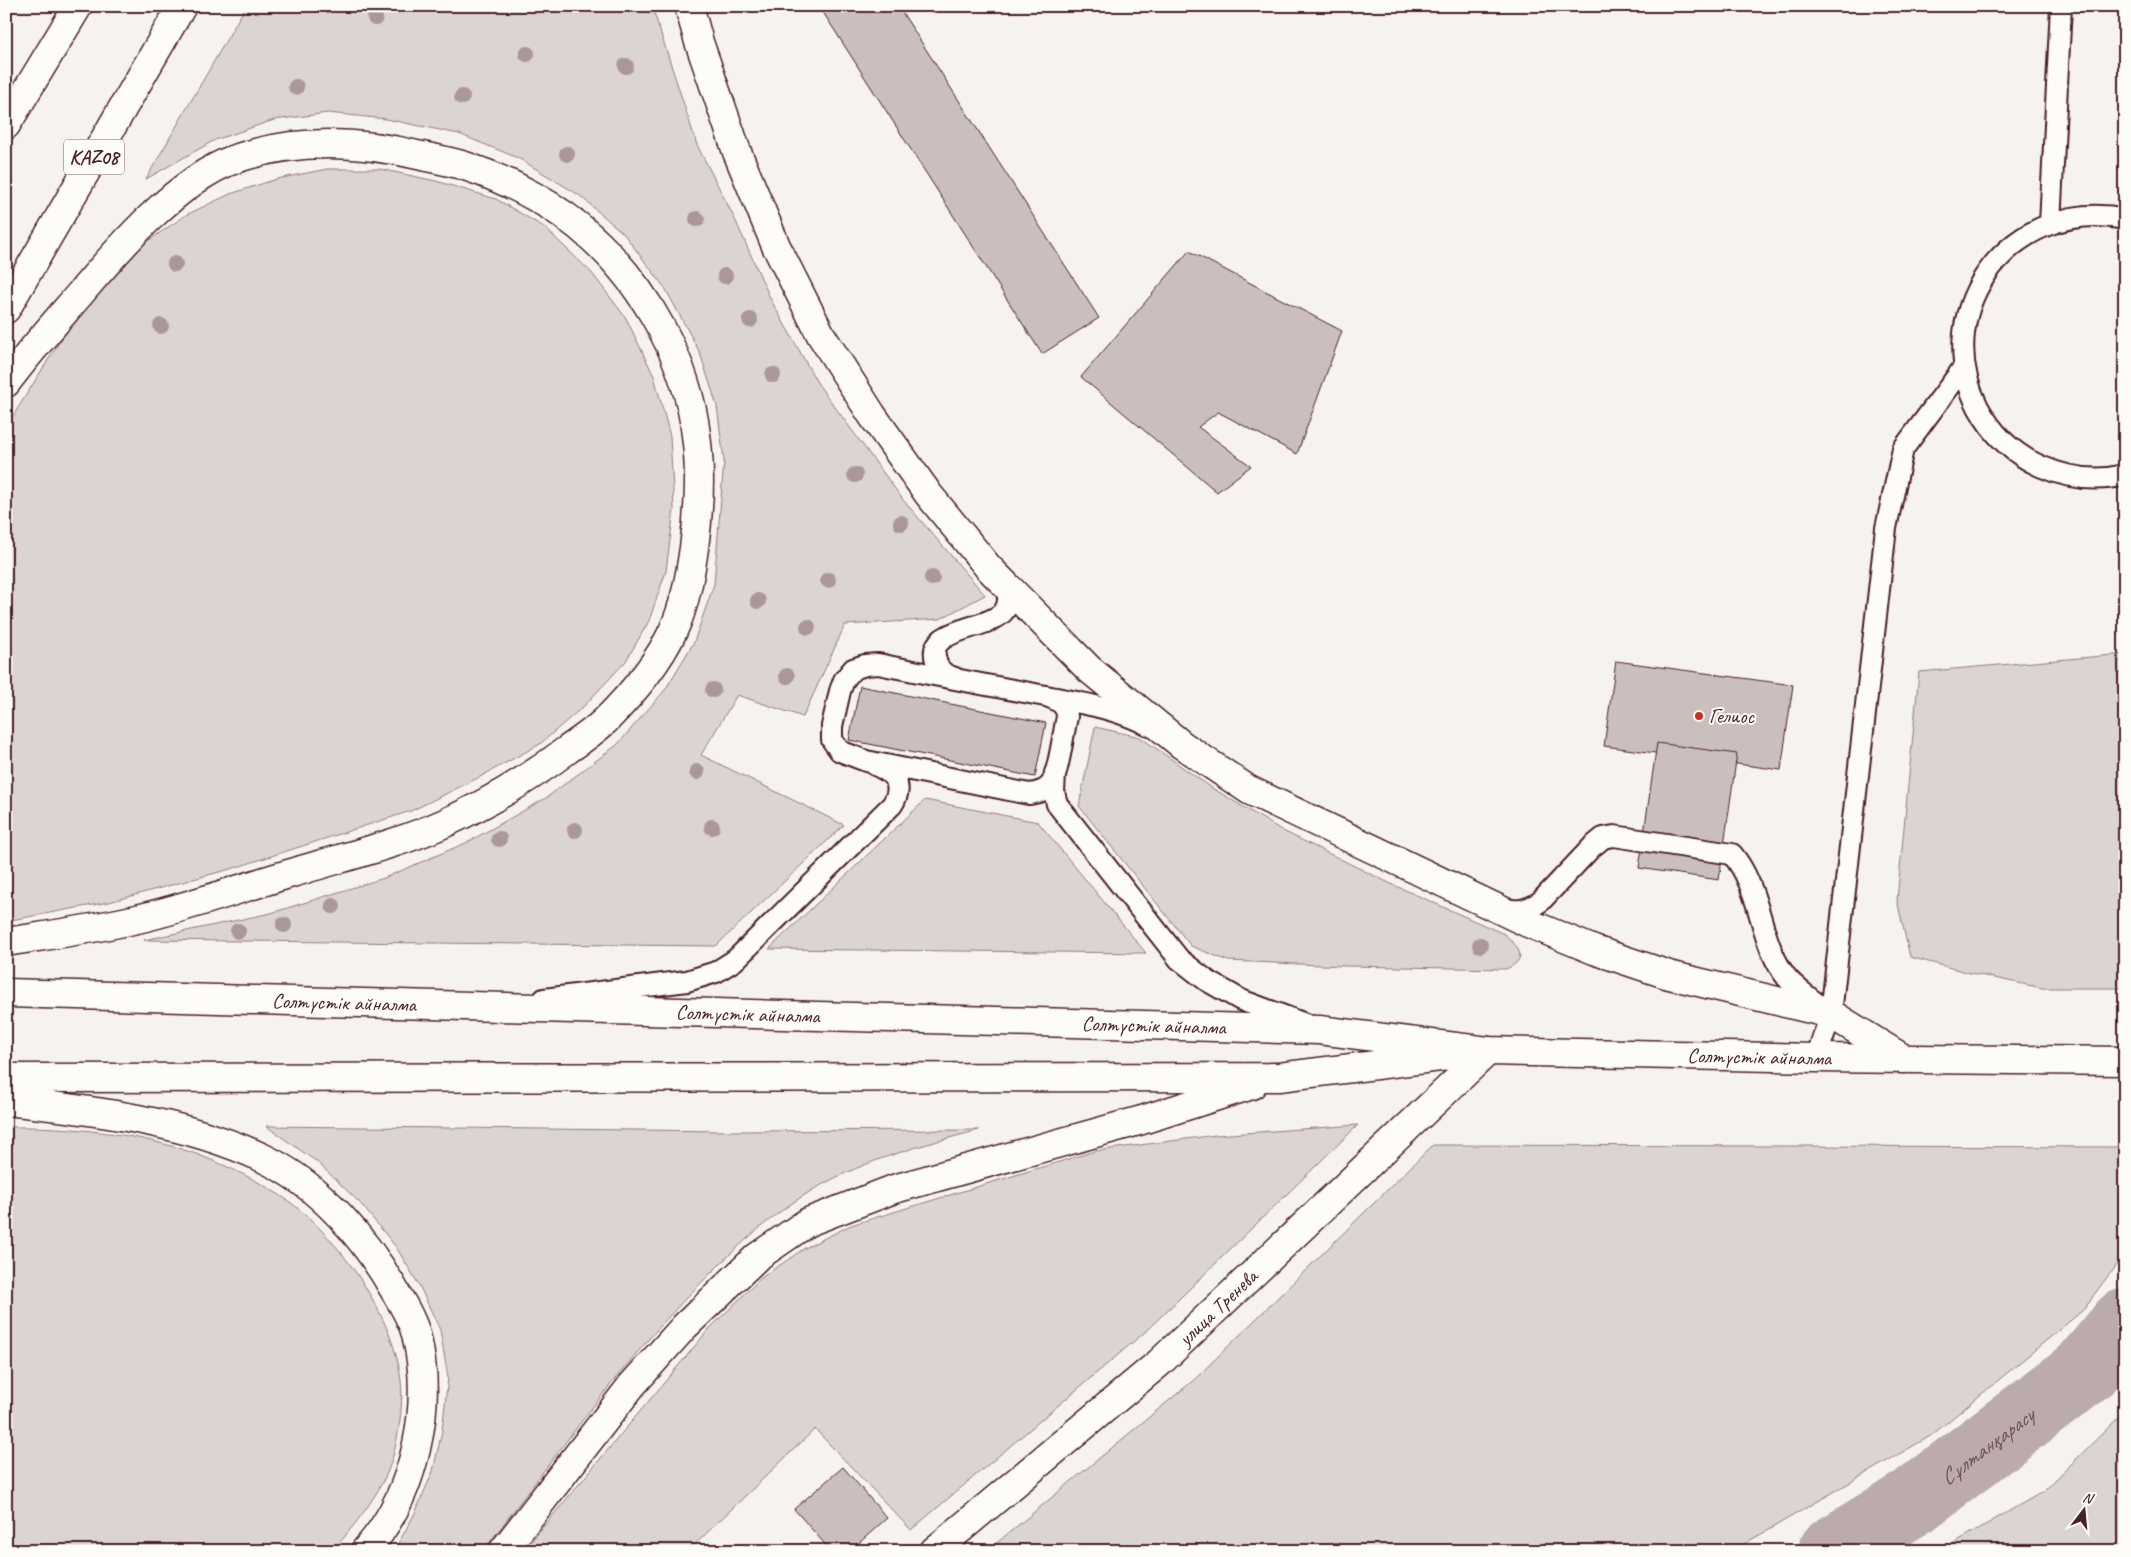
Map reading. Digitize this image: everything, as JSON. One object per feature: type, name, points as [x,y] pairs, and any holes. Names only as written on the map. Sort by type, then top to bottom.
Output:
[{"type":"main road","points":[[6,125],[78,6]]},
{"type":"main road","name":"KAZ08","points":[[6,309],[182,6]]},
{"type":"main road","points":[[689,6],[699,42],[737,152],[776,246],[821,335],[872,415],[929,495],[988,567],[1089,669],[1182,745],[1249,790],[1492,906],[1594,950],[1669,975],[1831,1014],[1906,1059]]},
{"type":"main road","points":[[6,383],[96,274],[144,223],[192,183],[230,160],[269,150],[303,144],[367,146],[405,152],[467,166],[513,186],[550,207],[590,235],[625,273],[653,316],[671,350],[686,390],[696,434],[698,484],[697,528],[689,582],[675,627],[653,667],[633,692],[602,724],[553,761],[496,797],[443,824],[392,843],[137,919],[6,942]]},
{"type":"main road","name":"Солтүстік айналма","points":[[6,994],[1319,1030],[1488,1050],[1816,1058],[2125,1061]]},
{"type":"main road","name":"Солтүстік айналма","points":[[6,1078],[1279,1077],[1488,1050]]},
{"type":"main road","name":"улица Тренева","points":[[934,1551],[1159,1363],[1488,1050]]},
{"type":"main road","points":[[503,1551],[632,1385],[684,1327],[757,1257],[808,1222],[894,1189],[1142,1120],[1279,1077]]},
{"type":"main road","points":[[6,1101],[128,1118],[184,1129],[227,1142],[266,1159],[300,1182],[335,1210],[363,1242],[386,1274],[415,1332],[421,1358],[424,1389],[420,1423],[404,1486],[390,1515],[365,1551]]},
{"type":"lane","points":[[2050,224],[2061,6]]},
{"type":"lane","points":[[2125,220],[2108,216],[2078,216],[2050,224],[2023,237],[2006,251],[1981,280],[1969,307],[1963,337],[1964,367],[1972,395],[1986,421],[2005,444],[2029,461],[2056,473],[2085,478],[2114,478],[2125,475]]},
{"type":"lane","points":[[1816,1058],[1831,1014],[1886,528],[1904,449],[1964,367]]},
{"type":"lane","points":[[962,680],[944,674],[938,668],[935,660],[935,650],[946,636],[994,620],[1001,614],[1007,607],[1009,598],[1002,581]]},
{"type":"lane","points":[[1055,772],[1050,786],[1040,792],[1029,794],[850,757],[840,751],[832,740],[832,726],[844,680],[853,669],[865,664],[878,664],[962,680],[1119,713],[1143,722],[1182,745]]},
{"type":"lane","points":[[1049,697],[1063,704],[1067,711],[1055,772],[1054,792],[1057,804],[1179,959],[1206,980],[1241,1000],[1319,1030]]},
{"type":"lane","points":[[478,1006],[686,981],[716,972],[735,960],[897,798],[898,786],[893,776],[885,769],[866,761]]},
{"type":"lane","points":[[1492,906],[1512,911],[1522,911],[1533,907],[1541,901],[1592,846],[1603,838],[1614,836],[1732,854],[1741,865],[1747,878],[1771,952],[1783,973],[1793,985],[1831,1014]]},
{"type":"shaded area","points":[[246,6],[652,6],[697,145],[733,215],[771,300],[818,384],[904,501],[985,595],[940,619],[845,625],[803,717],[737,695],[701,755],[844,825],[716,946],[144,940],[271,913],[384,878],[468,842],[546,798],[617,745],[665,690],[694,642],[714,584],[724,461],[717,406],[700,353],[665,288],[623,233],[579,195],[518,158],[459,134],[386,119],[328,113],[274,120],[215,140],[146,179]]},
{"type":"shaded area","points":[[327,169],[380,169],[436,181],[496,199],[544,227],[591,272],[626,318],[654,376],[670,436],[674,509],[666,571],[649,621],[626,661],[585,705],[540,744],[480,777],[411,811],[234,868],[109,902],[6,921],[6,427],[60,341],[93,297],[145,243],[186,215],[230,194],[277,179]]},
{"type":"shaded area","points":[[2125,654],[2125,988],[2042,988],[1970,973],[1910,957],[1897,900],[1919,672]]},
{"type":"shaded area","points":[[1095,727],[1140,737],[1212,788],[1283,831],[1387,882],[1504,934],[1517,948],[1520,957],[1518,961],[1506,969],[1345,966],[1228,961],[1191,946],[1079,806]]},
{"type":"shaded area","points":[[925,800],[1038,822],[1146,953],[769,949]]},
{"type":"shaded area","points":[[1358,1125],[1145,1332],[911,1530],[815,1429],[688,1551],[523,1551],[710,1328],[761,1278],[805,1248],[851,1225],[1095,1151],[1216,1135]]},
{"type":"shaded area","points":[[266,1126],[729,1131],[979,1130],[937,1141],[855,1169],[816,1188],[762,1226],[681,1303],[651,1337],[593,1406],[483,1551],[394,1551],[415,1513],[433,1471],[442,1431],[448,1378],[440,1330],[419,1285],[396,1247],[360,1203],[317,1162]]},
{"type":"shaded area","points":[[6,1127],[102,1132],[151,1141],[196,1154],[244,1175],[290,1202],[328,1237],[346,1258],[376,1306],[397,1357],[402,1391],[401,1415],[391,1464],[382,1484],[333,1551],[6,1551]]},
{"type":"shaded area","points":[[1433,1145],[2125,1147],[2125,1253],[2082,1311],[1932,1435],[1732,1551],[987,1551],[1195,1379]]},
{"type":"shaded area","points":[[2125,1411],[2125,1551],[1940,1551],[2044,1491]]},
{"type":"building","points":[[819,6],[898,6],[1099,318],[1042,354]]},
{"type":"building","points":[[1189,251],[1342,331],[1297,454],[1218,412],[1198,427],[1251,466],[1217,492],[1081,377]]},
{"type":"building","name":"Гелиос","points":[[1616,661],[1793,685],[1781,770],[1604,746]]},
{"type":"building","points":[[860,686],[1046,723],[1035,777],[849,740]]},
{"type":"building","points":[[1657,743],[1737,754],[1719,880],[1639,868]]},
{"type":"building","points":[[843,1467],[887,1518],[850,1551],[831,1551],[794,1509]]},
{"type":"waterway","name":"Сұлтанқарасу","points":[[1833,1551],[1914,1501],[2084,1372],[2125,1323]]},
{"type":"place","name":"Гелиос","points":[[1699,716]]}]
